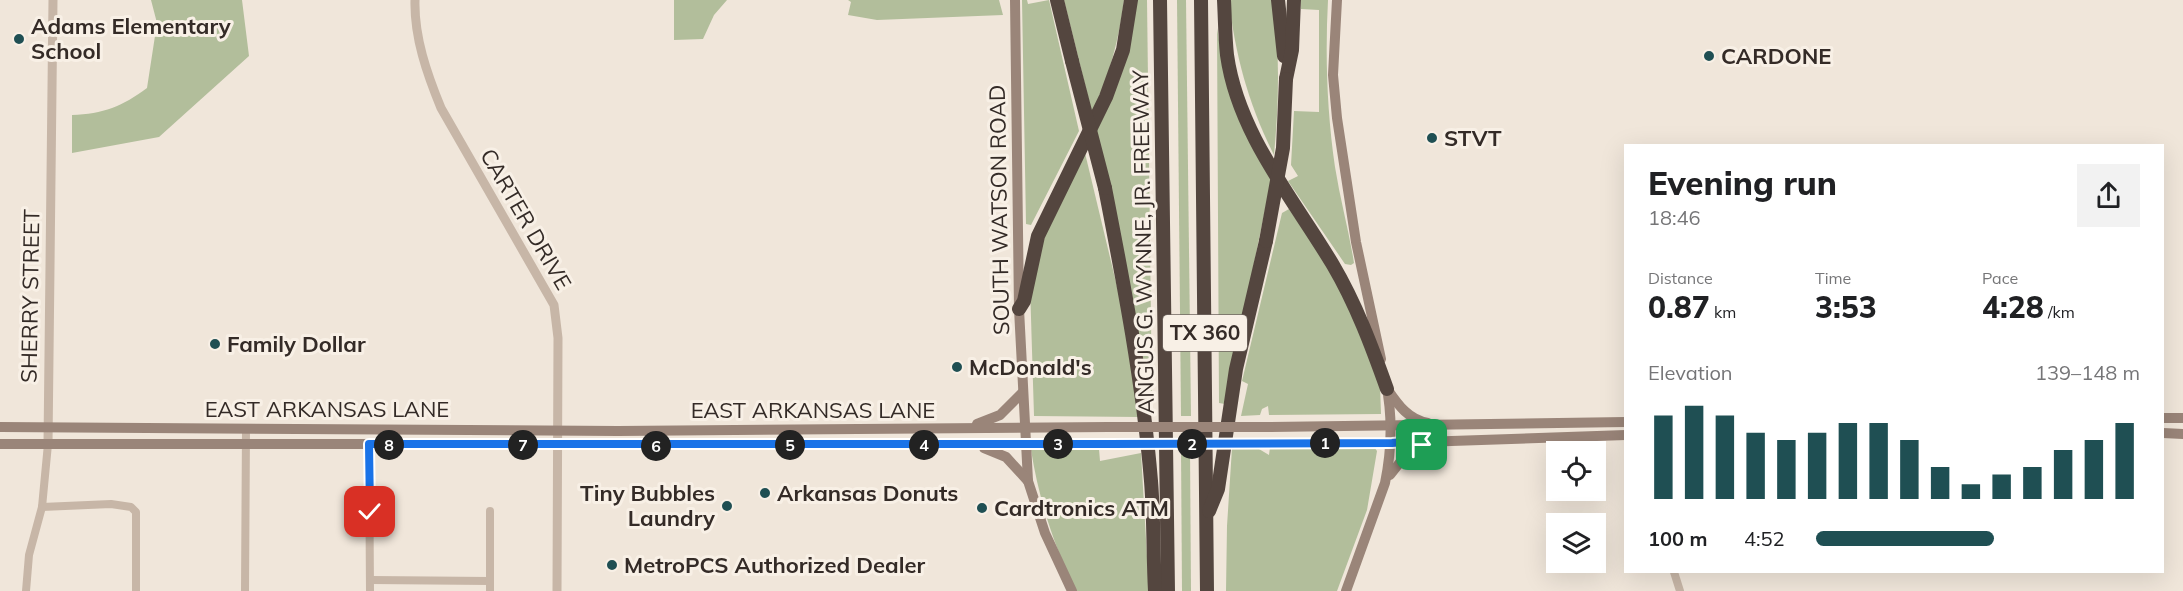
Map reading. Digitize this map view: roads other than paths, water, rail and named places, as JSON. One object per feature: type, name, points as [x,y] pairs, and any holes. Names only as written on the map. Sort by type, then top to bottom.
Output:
[{"type":"highway","points":[[1057,0],[1105,188],[1125,288],[1143,407],[1151,482],[1155,591]]},
{"type":"highway","points":[[1019,309],[1024,301],[1038,236],[1106,97],[1122,50],[1131,0]]},
{"type":"highway","name":"ANGUS G. WYNNE, JR. FREEWAY","points":[[1160,0],[1168,591]]},
{"type":"highway","name":"TX 360","points":[[1201,0],[1208,591]]},
{"type":"highway","points":[[1224,0],[1227,56],[1242,107],[1260,151],[1333,266],[1354,304],[1387,389]]},
{"type":"highway","points":[[1207,515],[1218,489],[1236,369],[1266,241],[1283,148],[1286,79],[1278,0]]},
{"type":"highway","points":[[1286,79],[1292,50],[1294,0]]},
{"type":"main road","name":"SOUTH WATSON ROAD","points":[[1015,0],[1019,309],[1028,482],[1045,533],[1072,591]]},
{"type":"main road","points":[[1337,0],[1333,75],[1337,118],[1356,242],[1393,427],[1385,483],[1346,591]]},
{"type":"main road","points":[[1387,389],[1402,409],[1415,419],[1446,424]]},
{"type":"main road","points":[[961,428],[994,419],[1022,393]]},
{"type":"main road","points":[[2164,418],[2183,418]]},
{"type":"main road","name":"EAST ARKANSAS LANE","points":[[0,427],[558,430],[1393,427],[1446,424],[1624,422]]},
{"type":"main road","points":[[2164,434],[2183,434]]},
{"type":"main road","name":"EAST ARKANSAS LANE","points":[[0,444],[1392,443],[1440,439],[1624,435]]},
{"type":"main road","points":[[1385,483],[1397,463],[1405,456],[1422,445],[1440,439]]},
{"type":"main road","points":[[969,444],[1006,457],[1028,482]]},
{"type":"street","name":"SHERRY STREET","points":[[26,591],[29,555],[42,507],[48,444],[52,0]]},
{"type":"street","name":"CARTER DRIVE","points":[[415,0],[423,56],[441,108],[486,192],[537,272],[554,305],[558,338],[557,591]]},
{"type":"street","points":[[245,591],[246,429]]},
{"type":"street","points":[[369,444],[370,591]]},
{"type":"street","points":[[42,507],[111,504],[131,507],[136,512],[136,591]]},
{"type":"street","points":[[490,511],[490,591]]},
{"type":"street","points":[[1674,573],[1680,591]]},
{"type":"street","points":[[371,580],[490,581]]},
{"type":"place","name":"Adams Elementary School","points":[[19,39]]},
{"type":"place","name":"CARDONE","points":[[1709,56]]},
{"type":"place","name":"STVT","points":[[1432,138]]},
{"type":"place","name":"Family Dollar","points":[[215,344]]},
{"type":"place","name":"McDonald's","points":[[957,367]]},
{"type":"place","name":"Arkansas Donuts","points":[[765,493]]},
{"type":"place","name":"Tiny Bubbles Laundry","points":[[727,506]]},
{"type":"place","name":"Cardtronics ATM","points":[[982,508]]},
{"type":"place","name":"MetroPCS Authorized Dealer","points":[[612,565]]}]
